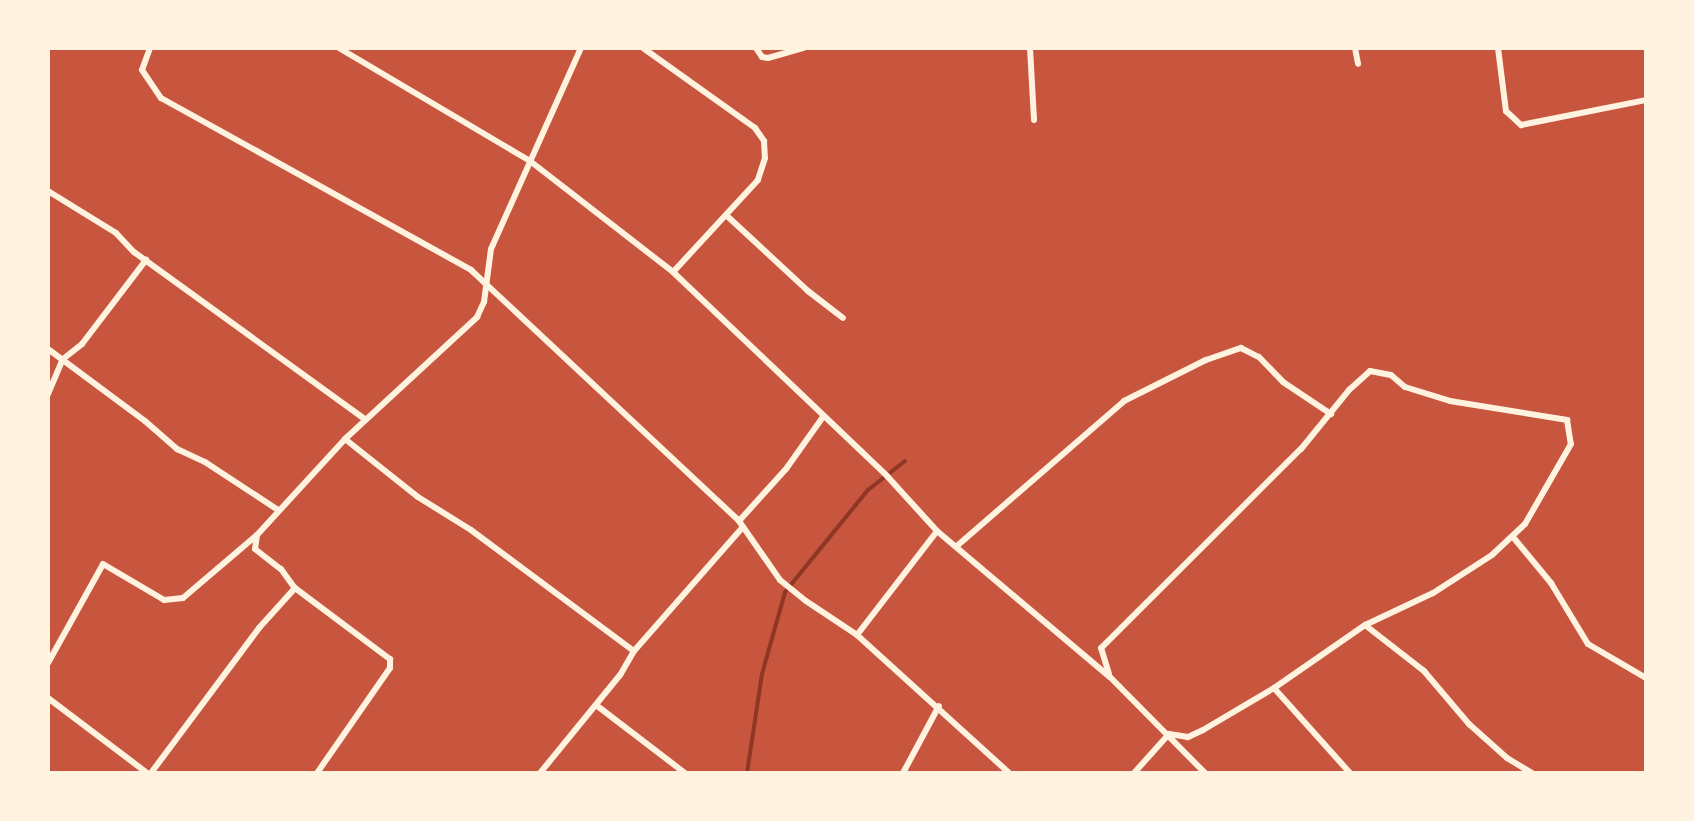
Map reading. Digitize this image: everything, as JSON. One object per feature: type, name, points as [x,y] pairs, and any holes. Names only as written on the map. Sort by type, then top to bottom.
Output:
[{"type":"street","points":[[150,48],[142,70],[161,98],[451,258],[484,284],[741,524],[780,580],[857,635],[939,706],[1009,773]]},
{"type":"street","points":[[339,48],[530,161],[673,272],[885,474],[937,531],[958,545],[1110,677],[1205,773]]},
{"type":"street","points":[[48,663],[103,564],[164,600],[183,598],[257,535],[345,439],[477,317],[484,302],[491,249],[581,48]]},
{"type":"street","points":[[643,48],[755,128],[764,141],[765,158],[758,180],[673,272]]},
{"type":"street","points":[[756,48],[762,57],[768,58],[804,48]]},
{"type":"street","points":[[1030,48],[1034,120]]},
{"type":"street","points":[[1355,48],[1358,64]]},
{"type":"street","points":[[1498,48],[1506,111],[1521,125],[1646,100]]},
{"type":"street","points":[[48,191],[116,233],[146,260],[366,420]]},
{"type":"street","points":[[726,215],[843,318]]},
{"type":"street","points":[[48,394],[63,359],[82,344],[146,260]]},
{"type":"street","points":[[958,545],[1124,401],[1206,360],[1241,348],[1259,357],[1283,382],[1331,414]]},
{"type":"street","points":[[48,349],[145,421],[177,449],[205,462],[278,510]]},
{"type":"street","points":[[1110,677],[1101,648],[1370,371],[1391,375],[1405,387],[1450,401],[1567,420],[1571,444],[1513,537],[1492,555],[1433,593],[1365,625],[1274,688],[1188,737],[1169,734]]},
{"type":"street","points":[[540,773],[596,705],[634,651],[786,469],[823,417]]},
{"type":"street","points":[[345,439],[396,481],[471,530],[634,651]]},
{"type":"street","points":[[857,635],[937,531]]},
{"type":"street","points":[[257,535],[255,549],[281,569],[295,588],[390,659],[390,668],[317,773]]},
{"type":"street","points":[[1513,537],[1551,583],[1588,644],[1646,678]]},
{"type":"street","points":[[48,698],[149,773],[259,628],[295,588]]},
{"type":"street","points":[[1365,625],[1424,671],[1469,724],[1507,758],[1532,773]]},
{"type":"street","points":[[1274,688],[1350,773]]},
{"type":"street","points":[[596,705],[685,773]]},
{"type":"street","points":[[903,773],[939,706]]},
{"type":"street","points":[[1134,773],[1169,734]]},
{"type":"waterway","points":[[747,773],[762,674],[785,592],[868,490],[905,461]]}]
